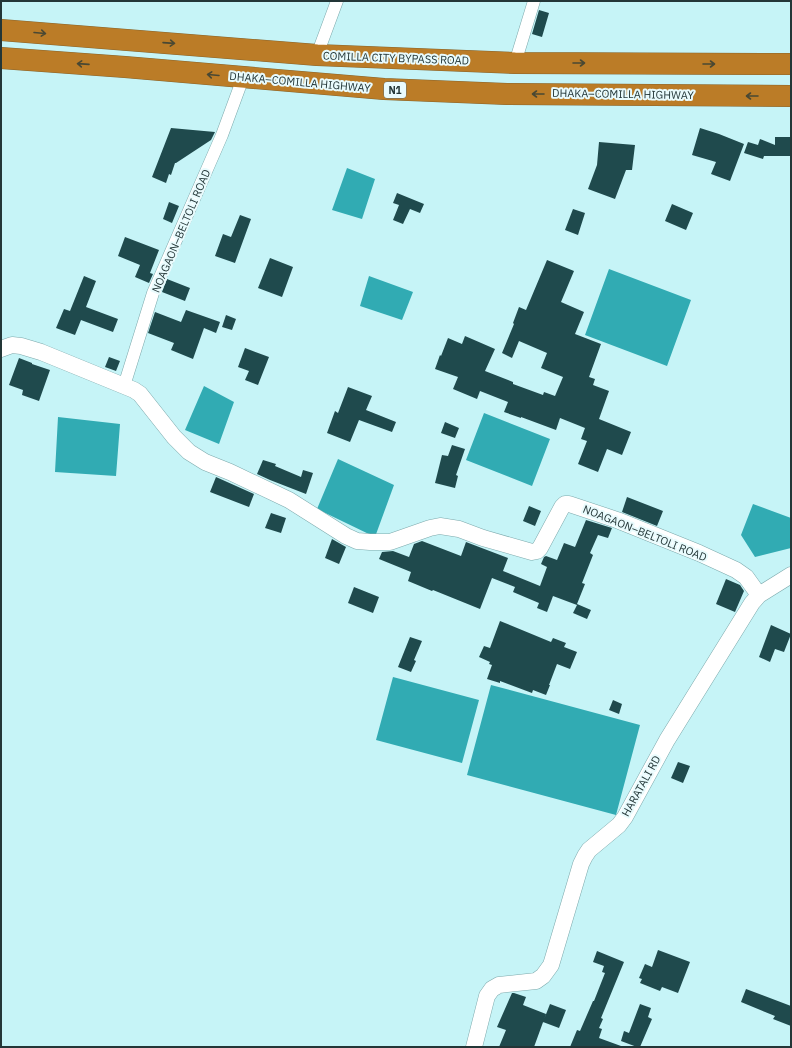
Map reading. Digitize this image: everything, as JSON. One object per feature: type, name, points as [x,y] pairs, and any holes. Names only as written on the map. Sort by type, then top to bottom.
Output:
[{"type":"highway","name":"COMILLA CITY BYPASS ROAD","points":[[1,30],[317,55],[514,63],[791,64]]},
{"type":"highway","name":"DHAKA–COMILLA HIGHWAY","points":[[1,58],[125,67],[384,90],[507,94],[791,96]]},
{"type":"street","points":[[317,55],[337,1]]},
{"type":"street","points":[[514,63],[534,1]]},
{"type":"street","name":"NOAGAON–BELTOLI ROAD","points":[[124,386],[153,293],[222,135],[243,78]]},
{"type":"street","name":"NOAGAON–BELTOLI ROAD","points":[[1,349],[12,345],[22,346],[41,352],[134,390],[140,394],[174,437],[189,452],[205,462],[289,500],[346,536],[358,540],[370,542],[390,542],[440,526],[459,529],[483,538],[532,552],[537,551],[540,548],[562,507],[565,504],[570,504],[617,520],[699,553],[736,570],[746,577],[759,595]]},
{"type":"street","name":"HARATALI RD","points":[[474,1047],[487,996],[492,989],[499,985],[536,981],[543,976],[550,965],[584,856],[619,825],[625,817],[667,740],[755,599],[791,575]]},
{"type":"water","points":[[347,168],[375,179],[362,219],[332,210]]},
{"type":"water","points":[[609,269],[691,300],[667,366],[585,335]]},
{"type":"water","points":[[369,276],[413,292],[402,320],[360,306]]},
{"type":"water","points":[[204,386],[234,402],[219,444],[185,430]]},
{"type":"water","points":[[484,413],[550,439],[532,486],[466,460]]},
{"type":"water","points":[[58,417],[120,424],[116,476],[55,472]]},
{"type":"water","points":[[338,459],[394,485],[375,537],[317,509]]},
{"type":"water","points":[[753,504],[791,518],[791,548],[755,557],[741,535]]},
{"type":"water","points":[[393,677],[479,700],[462,763],[376,740]]},
{"type":"water","points":[[491,685],[640,725],[616,815],[467,775]]},
{"type":"building","points":[[539,10],[549,13],[542,37],[532,34]]},
{"type":"building","points":[[171,128],[215,132],[211,140],[175,163],[171,175],[169,174],[166,183],[152,177]]},
{"type":"building","points":[[700,128],[744,144],[730,181],[711,174],[716,162],[692,155]]},
{"type":"building","points":[[775,137],[791,137],[791,156],[764,156],[763,159],[744,153],[748,142],[758,145],[760,139],[775,145]]},
{"type":"building","points":[[599,142],[635,145],[632,170],[626,170],[615,199],[588,189],[597,165]]},
{"type":"building","points":[[397,193],[424,204],[420,213],[410,209],[403,224],[393,220],[399,205],[393,203]]},
{"type":"building","points":[[169,202],[179,206],[172,223],[163,219]]},
{"type":"building","points":[[672,204],[693,213],[686,230],[665,221]]},
{"type":"building","points":[[573,209],[585,213],[578,235],[565,230]]},
{"type":"building","points":[[240,215],[251,219],[235,263],[215,256],[223,234],[231,237]]},
{"type":"building","points":[[125,237],[159,250],[150,273],[153,274],[149,283],[135,277],[140,265],[118,256]]},
{"type":"building","points":[[270,258],[293,267],[282,297],[258,288]]},
{"type":"building","points":[[547,260],[574,271],[561,302],[584,312],[575,334],[601,344],[589,377],[595,379],[593,385],[609,391],[599,419],[631,432],[622,455],[607,449],[598,472],[578,464],[587,441],[581,439],[585,428],[560,418],[556,430],[504,412],[508,402],[480,391],[477,399],[453,389],[458,377],[435,369],[448,338],[462,344],[465,336],[495,349],[485,371],[513,382],[513,384],[543,395],[544,392],[555,396],[563,377],[541,368],[547,353],[519,341],[512,358],[502,353],[514,324],[513,323],[519,307],[526,310]]},
{"type":"building","points":[[84,276],[96,281],[86,307],[118,319],[113,332],[81,320],[75,335],[56,328],[64,309],[70,311]]},
{"type":"building","points":[[167,279],[190,288],[185,301],[162,292]]},
{"type":"building","points":[[186,310],[220,322],[216,333],[204,328],[193,359],[171,350],[174,343],[148,333],[155,312],[181,322]]},
{"type":"building","points":[[226,315],[236,319],[232,330],[222,327]]},
{"type":"building","points":[[245,348],[269,357],[258,385],[245,380],[249,371],[238,367]]},
{"type":"building","points":[[109,357],[120,361],[116,371],[105,367]]},
{"type":"building","points":[[19,358],[50,370],[39,401],[22,395],[23,390],[9,385]]},
{"type":"building","points":[[348,387],[372,396],[366,410],[396,422],[392,432],[359,420],[350,442],[327,433],[335,411],[338,413]]},
{"type":"building","points":[[445,422],[459,428],[455,438],[441,433]]},
{"type":"building","points":[[452,445],[465,449],[456,475],[458,476],[455,488],[435,483],[442,455],[448,456]]},
{"type":"building","points":[[263,460],[276,464],[275,466],[301,477],[303,470],[313,473],[306,494],[257,474]]},
{"type":"building","points":[[216,477],[254,494],[249,507],[210,492]]},
{"type":"building","points":[[627,497],[663,511],[657,526],[622,512]]},
{"type":"building","points":[[529,506],[541,511],[535,526],[523,521]]},
{"type":"building","points":[[271,513],[286,518],[281,533],[265,528]]},
{"type":"building","points":[[586,520],[612,528],[608,538],[598,535],[590,553],[593,555],[582,583],[585,584],[577,604],[591,610],[587,619],[573,613],[577,605],[553,596],[547,612],[537,608],[539,603],[513,592],[515,587],[492,578],[480,609],[408,581],[411,572],[379,559],[382,552],[393,551],[409,557],[414,544],[422,541],[461,556],[466,542],[508,558],[503,571],[540,586],[547,567],[541,564],[544,557],[546,556],[557,560],[564,543],[575,547]]},
{"type":"building","points":[[332,539],[346,547],[339,564],[325,558]]},
{"type":"building","points":[[726,579],[740,585],[744,591],[735,612],[716,604]]},
{"type":"building","points":[[354,587],[379,597],[373,613],[348,603]]},
{"type":"building","points":[[500,621],[551,642],[553,638],[566,643],[564,647],[577,652],[570,669],[557,664],[546,695],[533,690],[532,693],[500,681],[500,683],[487,679],[492,665],[489,664],[490,662],[479,657],[484,646],[490,648]]},
{"type":"building","points":[[771,625],[791,634],[784,652],[775,649],[770,662],[759,657]]},
{"type":"building","points":[[410,637],[422,641],[411,672],[398,667]]},
{"type":"building","points":[[613,700],[622,704],[619,714],[609,710]]},
{"type":"building","points":[[678,762],[690,766],[683,783],[671,778]]},
{"type":"building","points":[[658,950],[690,962],[678,993],[662,987],[660,991],[640,983],[642,979],[639,978],[645,964],[652,967]]},
{"type":"building","points":[[597,951],[624,962],[601,1018],[603,1019],[599,1028],[602,1029],[599,1038],[621,1047],[570,1047],[577,1030],[580,1031],[605,973],[602,972],[604,966],[593,962]]},
{"type":"building","points":[[746,989],[791,1006],[791,1026],[773,1019],[775,1016],[741,1002]]},
{"type":"building","points":[[512,993],[526,997],[523,1005],[546,1014],[534,1047],[499,1047],[506,1030],[497,1027]]},
{"type":"building","points":[[550,1004],[566,1010],[559,1028],[543,1022]]},
{"type":"building","points":[[640,1004],[651,1008],[648,1017],[652,1019],[640,1047],[637,1047],[621,1041],[624,1031],[629,1033]]}]
